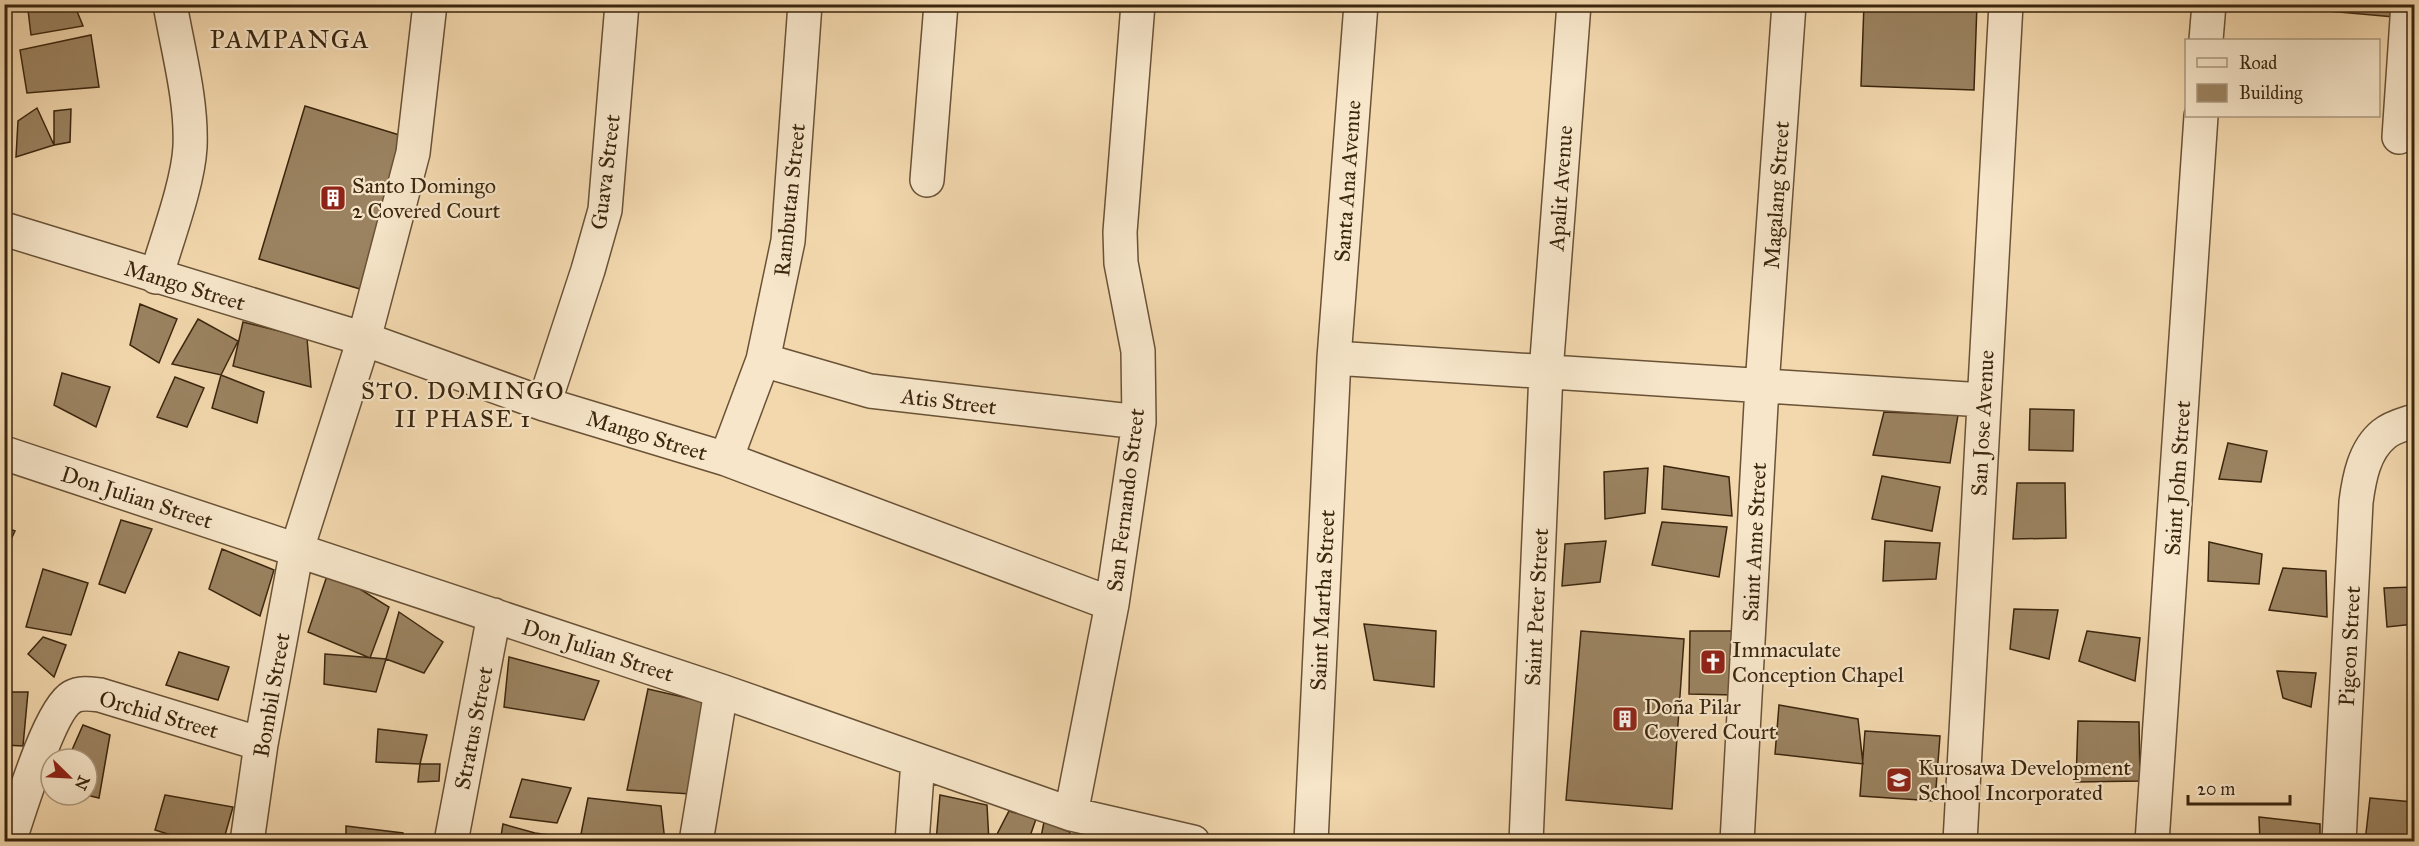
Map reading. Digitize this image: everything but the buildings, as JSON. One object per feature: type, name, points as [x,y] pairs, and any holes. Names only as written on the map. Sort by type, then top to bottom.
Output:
[{"type":"street","points":[[156,276],[190,150],[190,124],[170,4]]},
{"type":"street","name":"Bombil Street","points":[[247,842],[261,744],[297,549],[364,339],[413,153],[430,4]]},
{"type":"street","name":"Guava Street","points":[[544,404],[605,210],[622,4]]},
{"type":"street","name":"Rambutan Street","points":[[726,459],[763,360],[788,241],[805,4]]},
{"type":"street","points":[[927,180],[941,4]]},
{"type":"street","name":"San Fernando Street","points":[[1071,814],[1112,604],[1139,422],[1138,351],[1121,263],[1120,232],[1138,4]]},
{"type":"street","name":"Santa Ana Avenue","points":[[1334,358],[1361,4]]},
{"type":"street","name":"Apalit Avenue","points":[[1546,372],[1574,4]]},
{"type":"street","name":"Magalang Street","points":[[1762,386],[1789,4]]},
{"type":"street","name":"San Jose Avenue","points":[[1960,842],[2006,4]]},
{"type":"street","points":[[2206,39],[2209,4]]},
{"type":"street","points":[[2399,137],[2408,4]]},
{"type":"street","name":"Saint John Street","points":[[2152,842],[2201,117]]},
{"type":"street","name":"Mango Street","points":[[5,224],[156,276],[364,339],[544,404],[726,459],[1112,604]]},
{"type":"street","points":[[1334,358],[1983,400]]},
{"type":"street","name":"Saint Martha Street","points":[[1311,842],[1334,358]]},
{"type":"street","name":"Atis Street","points":[[763,360],[870,391],[1139,422]]},
{"type":"street","name":"Saint Peter Street","points":[[1526,842],[1546,372]]},
{"type":"street","name":"Saint Anne Street","points":[[1737,842],[1762,386]]},
{"type":"street","name":"Pigeon Street","points":[[2339,842],[2359,478],[2369,452],[2384,433],[2415,421]]},
{"type":"street","name":"Don Julian Street","points":[[4,453],[721,691],[1136,836],[1193,842]]},
{"type":"street","name":"Stratus Street","points":[[451,842],[494,615]]},
{"type":"street","points":[[696,842],[721,691]]},
{"type":"street","name":"Orchid Street","points":[[9,842],[48,733],[66,702],[73,696],[84,693],[100,695],[261,744]]},
{"type":"street","points":[[912,842],[918,761]]},
{"type":"place","name":"Santo Domingo 2 Covered Court","points":[[333,198]]},
{"type":"place","name":"Immaculate Conception Chapel","points":[[1713,662]]},
{"type":"place","name":"Doña Pilar Covered Court","points":[[1625,719]]},
{"type":"place","name":"Kurosawa Development School Incorporated","points":[[1899,780]]},
{"type":"district","name":"PAMPANGA","points":[[290,39]]},
{"type":"district","name":"STO. DOMINGO II PHASE 1","points":[[463,405]]}]
